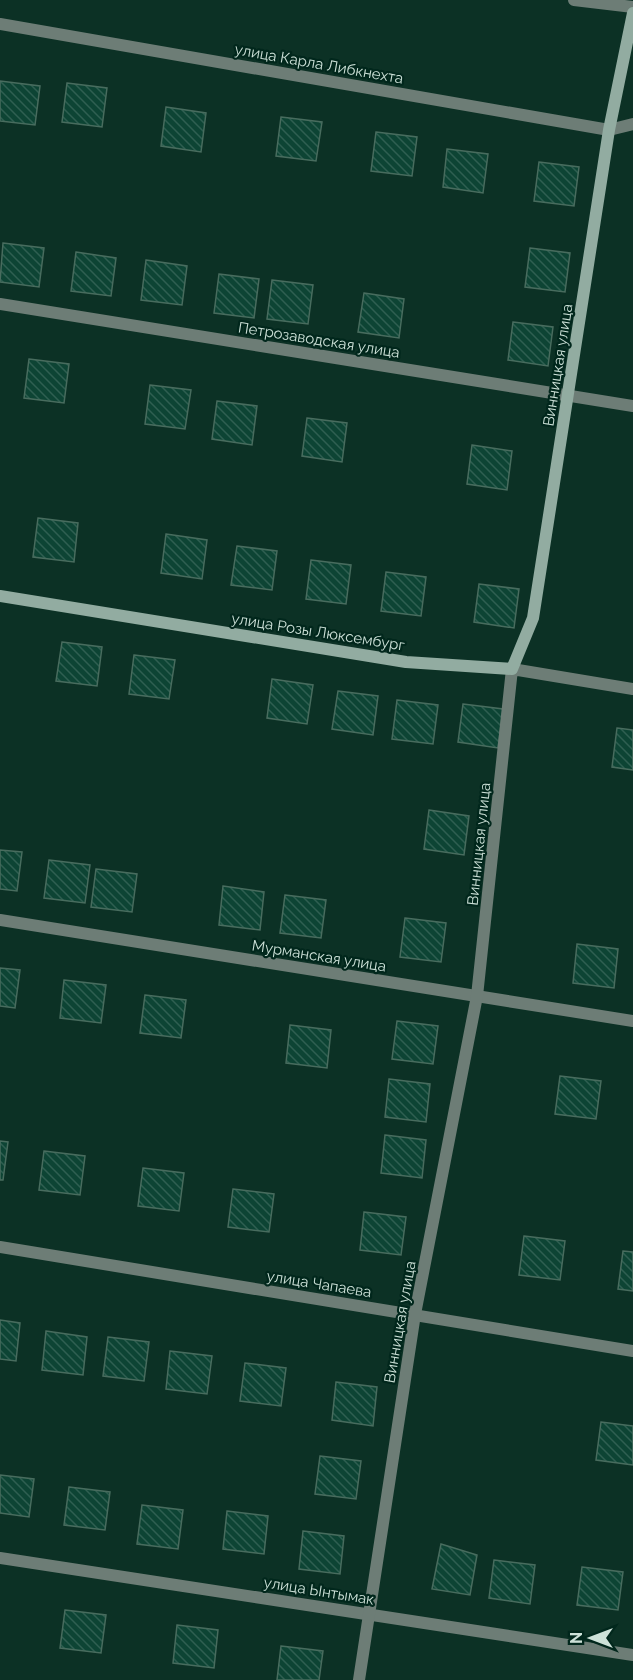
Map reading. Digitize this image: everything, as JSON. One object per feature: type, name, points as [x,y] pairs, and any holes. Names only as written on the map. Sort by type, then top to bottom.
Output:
[{"type":"main road","name":"Винницкая улица","points":[[512,669],[533,618],[609,130],[633,13]]},
{"type":"main road","name":"улица Розы Люксембург","points":[[0,596],[406,662],[512,669]]},
{"type":"street","points":[[574,0],[633,7]]},
{"type":"street","name":"улица Карла Либкнехта","points":[[0,24],[609,130],[633,124]]},
{"type":"street","name":"Петрозаводская улица","points":[[0,304],[633,406]]},
{"type":"street","name":"улица Розы Люксембург","points":[[512,669],[633,689]]},
{"type":"street","name":"Винницкая улица","points":[[359,1680],[415,1314],[477,996],[512,669]]},
{"type":"street","name":"Мурманская улица","points":[[0,920],[633,1021]]},
{"type":"street","name":"улица Чапаева","points":[[0,1247],[633,1351]]},
{"type":"street","name":"улица Ынтымак","points":[[0,1558],[633,1655]]},
{"type":"building","points":[[0,81],[40,86],[35,125],[0,121]]},
{"type":"building","points":[[67,83],[107,88],[102,127],[62,122]]},
{"type":"building","points":[[166,107],[206,113],[201,152],[161,146]]},
{"type":"building","points":[[281,117],[322,122],[316,161],[276,156]]},
{"type":"building","points":[[376,132],[417,137],[412,176],[371,171]]},
{"type":"building","points":[[447,149],[488,154],[483,193],[443,187]]},
{"type":"building","points":[[539,162],[579,167],[574,206],[534,201]]},
{"type":"building","points":[[3,243],[44,248],[39,287],[0,282]]},
{"type":"building","points":[[530,248],[570,253],[565,292],[525,287]]},
{"type":"building","points":[[76,252],[116,258],[111,296],[71,291]]},
{"type":"building","points":[[146,260],[187,266],[182,305],[141,300]]},
{"type":"building","points":[[219,274],[259,279],[254,318],[214,313]]},
{"type":"building","points":[[272,280],[313,285],[308,324],[267,319]]},
{"type":"building","points":[[364,293],[404,299],[399,338],[358,332]]},
{"type":"building","points":[[513,322],[553,327],[548,366],[508,360]]},
{"type":"building","points":[[29,359],[69,364],[64,403],[24,398]]},
{"type":"building","points":[[150,385],[191,390],[185,429],[145,424]]},
{"type":"building","points":[[217,401],[257,406],[252,445],[212,439]]},
{"type":"building","points":[[307,418],[347,423],[342,462],[302,456]]},
{"type":"building","points":[[472,445],[512,451],[507,490],[467,484]]},
{"type":"building","points":[[38,518],[78,523],[74,562],[33,557]]},
{"type":"building","points":[[166,534],[207,540],[202,579],[161,573]]},
{"type":"building","points":[[237,546],[277,551],[272,590],[231,585]]},
{"type":"building","points":[[311,560],[351,565],[346,604],[306,599]]},
{"type":"building","points":[[386,572],[426,577],[421,616],[381,611]]},
{"type":"building","points":[[479,584],[519,589],[514,628],[474,622]]},
{"type":"building","points":[[62,642],[102,647],[97,686],[56,681]]},
{"type":"building","points":[[134,655],[175,660],[169,699],[129,694]]},
{"type":"building","points":[[272,679],[313,685],[307,724],[267,718]]},
{"type":"building","points":[[338,691],[378,696],[373,735],[332,729]]},
{"type":"building","points":[[397,700],[438,705],[433,744],[392,739]]},
{"type":"building","points":[[463,704],[503,709],[498,748],[458,742]]},
{"type":"building","points":[[617,728],[633,730],[633,770],[612,767]]},
{"type":"building","points":[[429,810],[469,816],[464,855],[424,849]]},
{"type":"building","points":[[0,850],[22,852],[17,891],[0,889]]},
{"type":"building","points":[[49,860],[90,865],[85,903],[44,898]]},
{"type":"building","points":[[96,869],[137,874],[132,912],[91,907]]},
{"type":"building","points":[[223,886],[264,892],[260,930],[219,925]]},
{"type":"building","points":[[285,895],[326,900],[321,938],[280,933]]},
{"type":"building","points":[[405,918],[446,923],[441,962],[400,957]]},
{"type":"building","points":[[577,944],[618,949],[614,988],[573,983]]},
{"type":"building","points":[[0,968],[20,970],[15,1008],[0,1006]]},
{"type":"building","points":[[64,980],[106,985],[101,1023],[60,1018]]},
{"type":"building","points":[[145,995],[186,1000],[181,1038],[140,1033]]},
{"type":"building","points":[[397,1021],[438,1026],[433,1064],[392,1059]]},
{"type":"building","points":[[290,1025],[331,1030],[327,1068],[286,1063]]},
{"type":"building","points":[[560,1076],[601,1081],[596,1119],[555,1114]]},
{"type":"building","points":[[389,1079],[430,1084],[426,1122],[385,1117]]},
{"type":"building","points":[[385,1135],[426,1140],[422,1178],[381,1173]]},
{"type":"building","points":[[0,1141],[8,1142],[3,1180],[0,1180]]},
{"type":"building","points":[[44,1151],[85,1156],[80,1195],[39,1190]]},
{"type":"building","points":[[143,1168],[184,1173],[179,1211],[138,1206]]},
{"type":"building","points":[[233,1189],[274,1194],[269,1232],[228,1227]]},
{"type":"building","points":[[364,1212],[406,1217],[401,1255],[360,1250]]},
{"type":"building","points":[[524,1236],[565,1241],[560,1280],[519,1275]]},
{"type":"building","points":[[623,1251],[633,1252],[633,1291],[618,1289]]},
{"type":"building","points":[[0,1320],[20,1323],[16,1361],[0,1359]]},
{"type":"building","points":[[46,1331],[87,1337],[83,1375],[42,1370]]},
{"type":"building","points":[[108,1337],[149,1342],[144,1381],[103,1376]]},
{"type":"building","points":[[170,1351],[212,1356],[207,1394],[166,1389]]},
{"type":"building","points":[[245,1363],[286,1368],[281,1406],[240,1401]]},
{"type":"building","points":[[336,1382],[377,1387],[373,1426],[332,1420]]},
{"type":"building","points":[[601,1422],[633,1426],[633,1465],[596,1460]]},
{"type":"building","points":[[320,1456],[361,1461],[356,1499],[315,1494]]},
{"type":"building","points":[[0,1475],[34,1479],[29,1517],[0,1513]]},
{"type":"building","points":[[69,1487],[110,1492],[105,1530],[64,1525]]},
{"type":"building","points":[[142,1505],[183,1510],[178,1549],[137,1544]]},
{"type":"building","points":[[227,1511],[268,1516],[264,1554],[223,1549]]},
{"type":"building","points":[[303,1531],[344,1536],[340,1574],[299,1569]]},
{"type":"building","points":[[441,1544],[477,1555],[470,1595],[432,1589]]},
{"type":"building","points":[[494,1560],[535,1565],[530,1604],[489,1598]]},
{"type":"building","points":[[582,1567],[623,1572],[618,1610],[577,1605]]},
{"type":"building","points":[[65,1610],[106,1615],[101,1653],[60,1648]]},
{"type":"building","points":[[177,1625],[218,1630],[214,1668],[173,1663]]},
{"type":"building","points":[[281,1646],[323,1651],[319,1680],[277,1680]]}]
